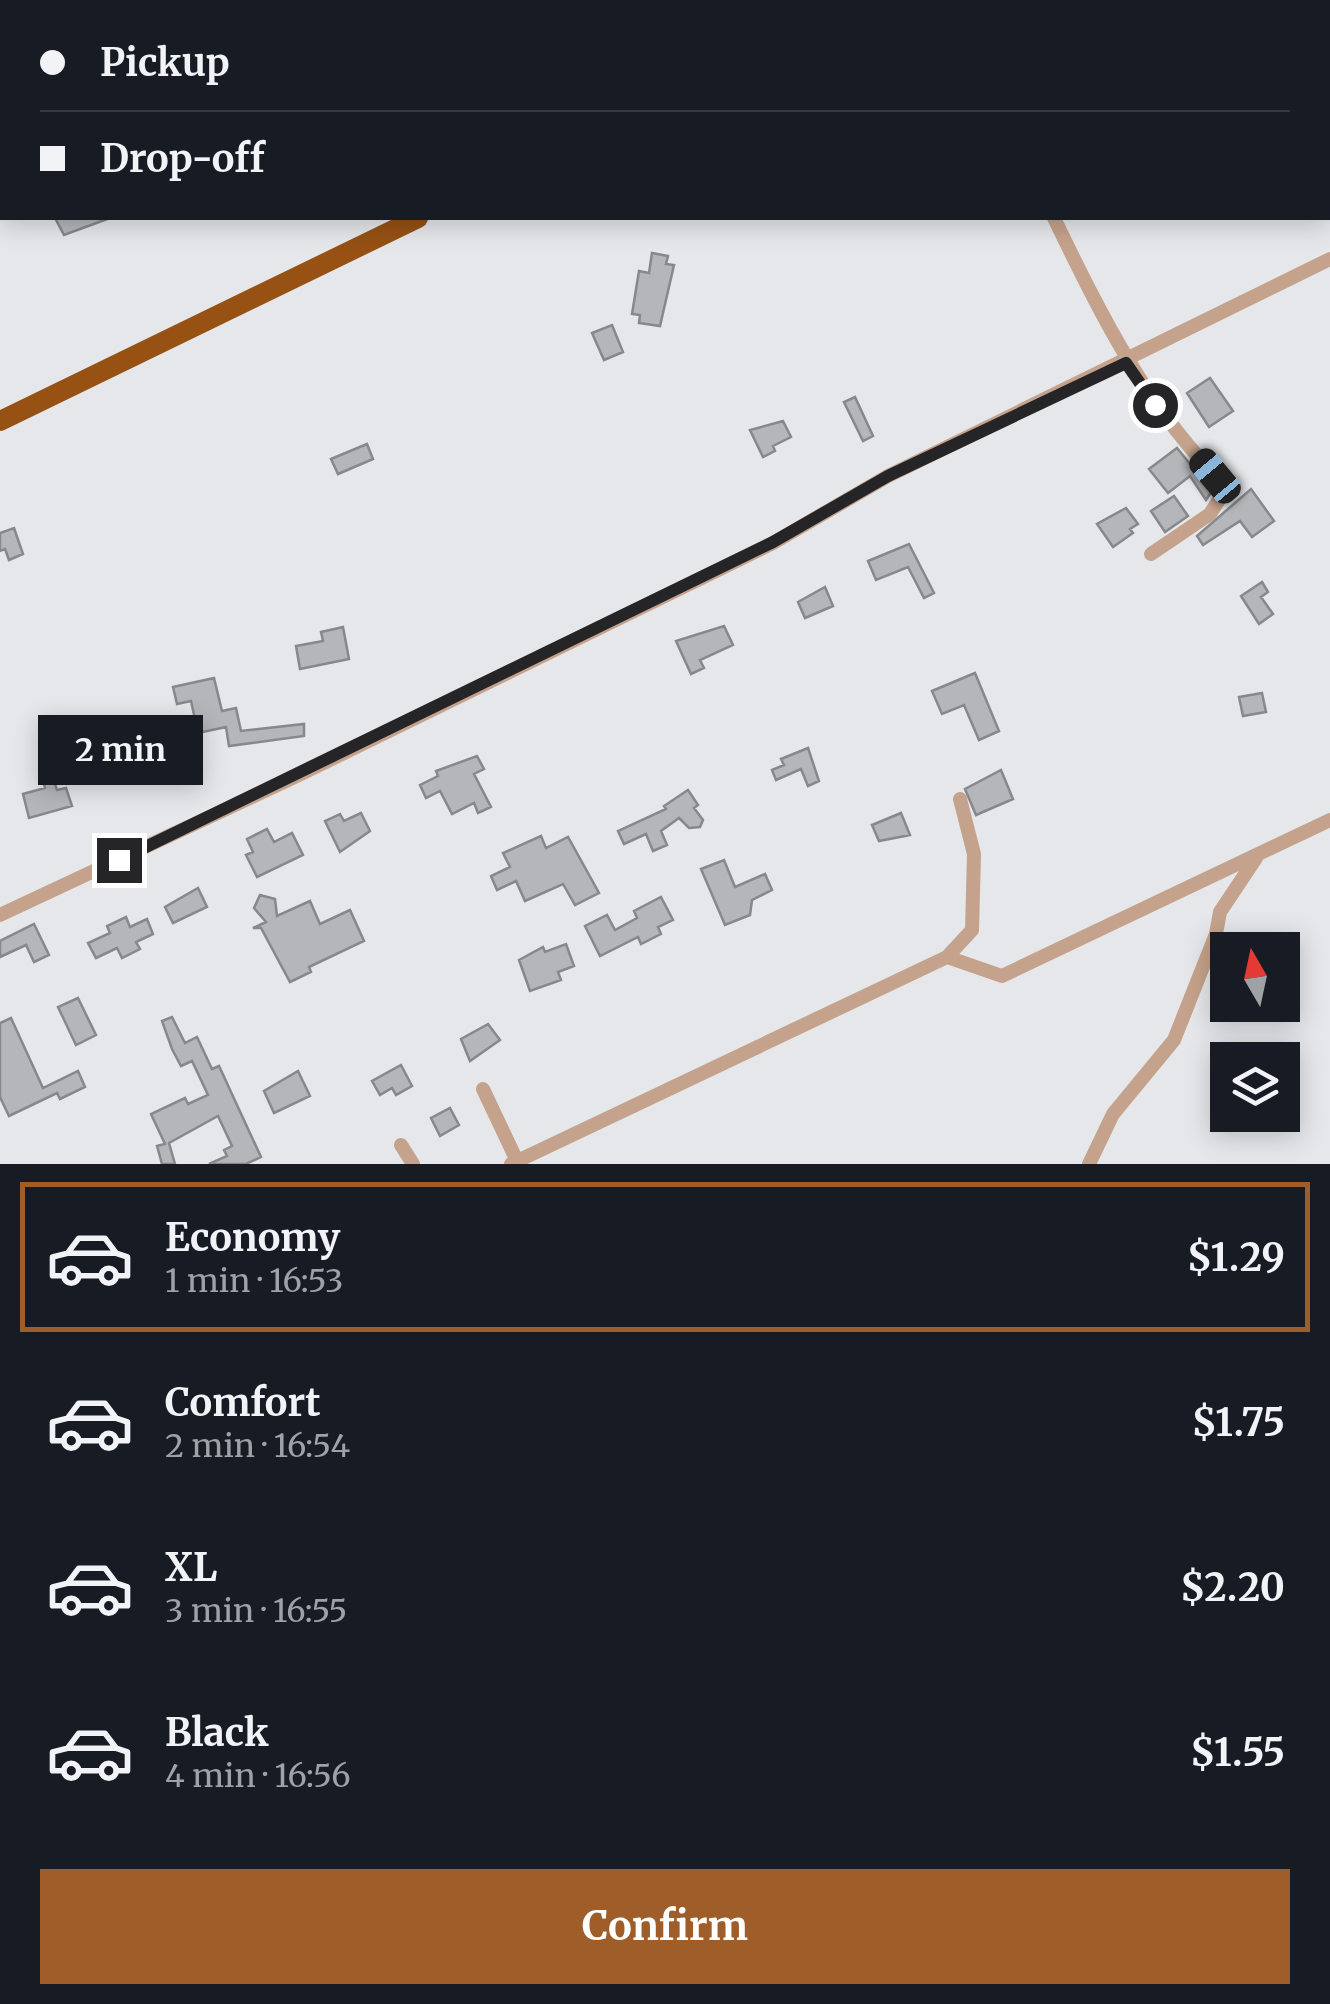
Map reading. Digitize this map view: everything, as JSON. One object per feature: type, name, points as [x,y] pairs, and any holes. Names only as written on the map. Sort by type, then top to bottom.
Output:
[{"type":"highway","points":[[0,421],[414,220]]},
{"type":"street","points":[[1055,220],[1126,363],[1155,405],[1227,487],[1210,514],[1151,554]]},
{"type":"street","points":[[0,915],[300,775],[773,542],[888,476],[1126,363],[1330,259]]},
{"type":"street","points":[[483,1089],[514,1162],[947,957],[972,930],[974,854],[960,799]]},
{"type":"street","points":[[947,957],[1002,976],[1330,820]]},
{"type":"street","points":[[1089,1164],[1113,1114],[1174,1040],[1216,934],[1220,912],[1256,858]]},
{"type":"street","points":[[401,1145],[413,1164]]},
{"type":"building","points":[[56,220],[105,220],[64,235]]},
{"type":"building","points":[[652,253],[668,256],[666,264],[674,265],[660,326],[639,323],[640,315],[632,314],[639,271],[649,273]]},
{"type":"building","points":[[612,325],[623,352],[604,360],[592,333]]},
{"type":"building","points":[[1210,378],[1233,411],[1209,427],[1187,393]]},
{"type":"building","points":[[855,397],[873,436],[863,441],[844,402]]},
{"type":"building","points":[[783,421],[791,437],[773,446],[775,451],[763,457],[750,430]]},
{"type":"building","points":[[367,444],[373,459],[338,474],[331,459]]},
{"type":"building","points":[[1177,448],[1212,491],[1206,500],[1190,476],[1168,493],[1149,469]]},
{"type":"building","points":[[1251,489],[1274,521],[1252,537],[1240,521],[1203,545],[1197,536]]},
{"type":"building","points":[[1174,496],[1188,516],[1165,532],[1151,511]]},
{"type":"building","points":[[1126,508],[1138,524],[1130,529],[1133,533],[1113,547],[1097,524]]},
{"type":"building","points":[[14,528],[23,554],[9,560],[5,549],[0,551],[0,533]]},
{"type":"building","points":[[909,544],[934,593],[924,598],[908,567],[876,580],[868,561]]},
{"type":"building","points":[[1262,582],[1268,592],[1261,597],[1273,614],[1259,624],[1241,596]]},
{"type":"building","points":[[825,587],[833,606],[805,618],[798,602]]},
{"type":"building","points":[[724,626],[733,645],[700,660],[704,668],[691,674],[676,641]]},
{"type":"building","points":[[343,627],[349,659],[300,669],[296,646],[323,641],[321,632]]},
{"type":"building","points":[[975,673],[999,731],[979,740],[964,705],[942,714],[932,691]]},
{"type":"building","points":[[214,678],[222,711],[236,708],[241,731],[304,724],[304,736],[229,746],[226,727],[198,733],[191,701],[177,704],[173,687]]},
{"type":"building","points":[[1262,693],[1266,712],[1243,716],[1239,697]]},
{"type":"building","points":[[143,740],[152,770],[112,781],[103,748]]},
{"type":"building","points":[[808,748],[819,781],[808,786],[801,769],[776,780],[772,770],[784,765],[781,759]]},
{"type":"building","points":[[477,756],[484,769],[474,774],[491,807],[478,813],[474,803],[452,814],[440,791],[426,798],[420,785],[438,776],[436,771]]},
{"type":"building","points":[[1001,770],[1013,799],[976,815],[965,789]]},
{"type":"building","points":[[53,778],[57,790],[66,788],[72,806],[29,818],[23,794],[45,788],[43,781]]},
{"type":"building","points":[[688,790],[703,820],[700,827],[689,828],[679,818],[661,831],[667,845],[653,851],[646,834],[624,844],[618,831],[666,809],[664,806]]},
{"type":"building","points":[[361,813],[370,831],[340,852],[325,821],[340,814],[344,821]]},
{"type":"building","points":[[901,813],[910,835],[879,841],[872,825]]},
{"type":"building","points":[[267,829],[274,842],[292,833],[303,855],[257,877],[246,855],[253,852],[247,839]]},
{"type":"building","points":[[541,836],[546,848],[568,837],[599,893],[575,905],[563,884],[525,901],[516,881],[497,890],[491,876],[510,867],[503,853]]},
{"type":"building","points":[[724,860],[735,887],[765,874],[772,890],[752,900],[750,915],[725,925],[701,869]]},
{"type":"building","points":[[198,888],[207,907],[173,923],[165,907]]},
{"type":"building","points":[[260,895],[275,899],[277,916],[310,901],[320,924],[350,910],[364,941],[309,967],[311,972],[290,982],[261,928],[253,928],[266,922],[254,908]]},
{"type":"building","points":[[661,897],[673,920],[658,927],[661,934],[641,944],[638,937],[600,956],[585,926],[607,915],[615,930],[637,918],[634,911]]},
{"type":"building","points":[[126,917],[130,927],[147,919],[153,934],[136,942],[140,949],[122,958],[117,948],[96,958],[88,943],[110,933],[107,926]]},
{"type":"building","points":[[34,924],[49,955],[34,962],[26,945],[0,957],[0,941]]},
{"type":"building","points":[[566,944],[574,966],[558,972],[561,980],[530,991],[519,960],[543,947],[545,952]]},
{"type":"building","points":[[78,998],[96,1035],[76,1045],[58,1007]]},
{"type":"building","points":[[172,1017],[185,1043],[197,1037],[212,1069],[219,1066],[261,1157],[246,1164],[209,1164],[227,1156],[224,1150],[232,1146],[218,1116],[169,1143],[175,1164],[162,1164],[157,1146],[165,1144],[151,1114],[185,1098],[188,1104],[208,1095],[192,1061],[181,1066],[172,1049],[162,1021]]},
{"type":"building","points":[[11,1018],[43,1088],[78,1071],[85,1087],[60,1099],[57,1093],[9,1116],[0,1097],[0,1023]]},
{"type":"building","points":[[488,1024],[500,1040],[470,1061],[461,1039]]},
{"type":"building","points":[[401,1065],[412,1086],[396,1095],[392,1088],[380,1095],[372,1081]]},
{"type":"building","points":[[298,1071],[310,1096],[274,1113],[264,1091]]},
{"type":"building","points":[[450,1108],[459,1125],[440,1136],[431,1118]]},
{"type":"route","points":[[119,860],[773,542],[888,476],[1126,363],[1155,405]]}]
